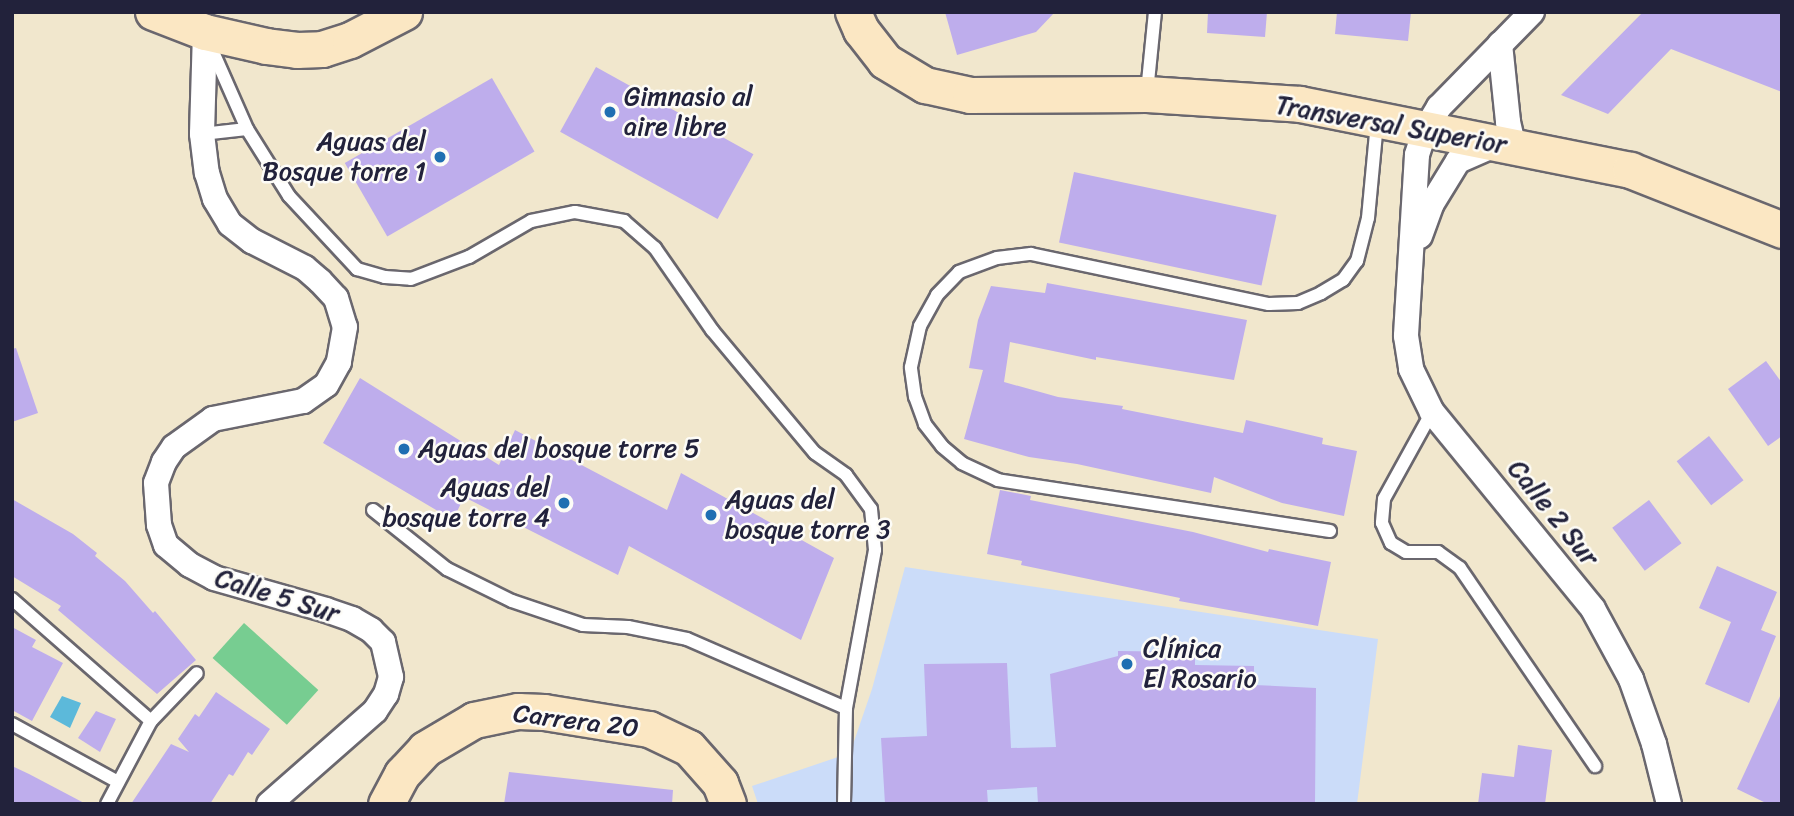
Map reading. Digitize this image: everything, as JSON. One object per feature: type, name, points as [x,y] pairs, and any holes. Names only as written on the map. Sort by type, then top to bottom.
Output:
[{"type":"main road","points":[[153,12],[205,22],[266,46],[322,49],[350,40],[404,12]]},
{"type":"main road","name":"Transversal Superior","points":[[853,12],[861,30],[885,61],[925,85],[970,95],[1147,94],[1300,104],[1630,170],[1782,230]]},
{"type":"main road","name":"Carrera 20","points":[[386,804],[402,774],[425,749],[474,720],[518,711],[544,712],[649,729],[689,748],[720,783],[728,804]]},
{"type":"street","points":[[1425,130],[1439,107],[1532,12]]},
{"type":"street","name":"Calle 5 Sur","points":[[205,22],[202,134],[207,173],[215,199],[230,224],[252,241],[304,268],[320,281],[336,298],[345,327],[339,362],[326,385],[303,401],[213,419],[174,447],[164,462],[156,483],[159,525],[166,545],[190,565],[214,578],[326,610],[352,619],[371,630],[383,642],[391,677],[386,694],[375,711],[269,804]]},
{"type":"street","points":[[1500,44],[1508,122],[1506,146]]},
{"type":"street","name":"Calle 2 Sur","points":[[1425,130],[1417,155],[1406,336],[1411,369],[1432,411],[1594,609],[1631,679],[1654,744],[1669,804]]},
{"type":"street","name":"Calle 2 Sur","points":[[1411,263],[1431,205],[1458,162],[1506,146]]},
{"type":"lane","points":[[1147,94],[1155,12]]},
{"type":"lane","points":[[205,22],[247,129],[289,196],[357,269],[385,277],[411,279],[469,257],[531,221],[575,212],[624,220],[655,248],[712,330],[815,453],[846,475],[871,509],[875,550],[846,708],[844,804]]},
{"type":"lane","points":[[1330,531],[998,480],[962,463],[933,435],[925,424],[915,397],[911,367],[920,326],[937,295],[959,272],[997,258],[1031,254],[1269,304],[1298,303],[1321,293],[1343,280],[1357,261],[1368,218],[1377,120]]},
{"type":"lane","points":[[202,134],[247,129]]},
{"type":"lane","points":[[1432,411],[1384,499],[1382,523],[1391,543],[1406,552],[1438,552],[1460,568],[1595,766]]},
{"type":"lane","points":[[373,510],[447,569],[512,601],[583,625],[628,627],[687,639],[846,708]]},
{"type":"lane","points":[[12,599],[151,721]]},
{"type":"lane","points":[[107,804],[151,721],[197,673]]},
{"type":"lane","points":[[12,724],[118,782]]},
{"type":"shaded area","name":"Clínica El Rosario","points":[[905,567],[1378,639],[1357,804],[758,804],[752,786],[850,753],[872,689]]},
{"type":"green space","points":[[244,623],[318,690],[287,725],[213,658]]},
{"type":"water","points":[[62,696],[81,703],[70,728],[50,717]]},
{"type":"building","points":[[945,12],[1055,12],[1036,32],[957,55]]},
{"type":"building","points":[[1208,12],[1267,12],[1265,37],[1207,33]]},
{"type":"building","points":[[1337,12],[1411,12],[1408,41],[1335,34]]},
{"type":"building","points":[[1643,12],[1782,12],[1782,92],[1671,49],[1608,114],[1561,95]]},
{"type":"building","points":[[596,67],[753,154],[718,219],[560,132]]},
{"type":"building","name":"Aguas del Bosque torre 1","points":[[492,78],[534,152],[387,237],[345,163]]},
{"type":"building","points":[[1074,172],[1276,215],[1262,285],[1059,242]]},
{"type":"building","points":[[1047,283],[1247,320],[1234,380],[1096,357],[1096,360],[1010,342],[1004,382],[1058,397],[1123,406],[1122,409],[1243,433],[1246,420],[1323,438],[1322,444],[1357,451],[1344,516],[1282,503],[1214,477],[1211,493],[1077,464],[1029,457],[964,439],[983,370],[969,368],[978,320],[991,286],[1045,293]]},
{"type":"building","points":[[16,348],[38,413],[12,422],[12,349]]},
{"type":"building","points":[[1766,361],[1782,383],[1782,436],[1768,446],[1728,389]]},
{"type":"building","points":[[360,378],[499,465],[515,430],[667,510],[681,473],[834,558],[801,640],[629,546],[618,575],[464,497],[453,520],[323,443]]},
{"type":"building","points":[[1709,436],[1743,480],[1711,505],[1677,461]]},
{"type":"building","points":[[1000,490],[1031,496],[1030,500],[1193,532],[1268,552],[1269,549],[1331,562],[1318,626],[1179,601],[1180,598],[1021,565],[1022,561],[987,554]]},
{"type":"building","points":[[12,499],[73,534],[97,553],[95,556],[125,581],[153,613],[155,611],[196,660],[157,694],[58,610],[61,606],[12,576]]},
{"type":"building","points":[[1649,500],[1681,543],[1645,571],[1612,528]]},
{"type":"building","points":[[1717,566],[1777,592],[1761,630],[1776,636],[1749,703],[1705,684],[1731,622],[1699,608]]},
{"type":"building","points":[[12,627],[36,640],[32,647],[63,663],[32,721],[12,710]]},
{"type":"building","points":[[1118,651],[1195,652],[1195,665],[1254,666],[1254,685],[1316,688],[1315,804],[1038,804],[1037,787],[987,790],[988,804],[885,804],[881,738],[927,736],[924,664],[1007,663],[1011,748],[1056,747],[1050,674],[1118,656]]},
{"type":"building","points":[[216,692],[270,729],[252,755],[248,752],[233,776],[229,774],[210,804],[131,804],[171,744],[189,752],[178,739],[195,714],[199,717]]},
{"type":"building","points":[[1782,692],[1782,804],[1768,804],[1737,789]]},
{"type":"building","points":[[96,711],[116,719],[100,752],[78,738]]},
{"type":"building","points":[[1518,745],[1552,750],[1545,804],[1478,804],[1482,773],[1514,777]]},
{"type":"building","points":[[12,766],[29,774],[86,804],[12,804]]},
{"type":"building","points":[[509,772],[673,790],[672,804],[504,804]]},
{"type":"place","name":"Gimnasio al aire libre","points":[[610,112]]},
{"type":"place","name":"Aguas del Bosque torre 1","points":[[440,157]]},
{"type":"place","name":"Aguas del bosque torre 5","points":[[404,449]]},
{"type":"place","name":"Aguas del bosque torre 4","points":[[564,503]]},
{"type":"place","name":"Aguas del bosque torre 3","points":[[711,515]]},
{"type":"place","name":"Clínica El Rosario","points":[[1127,664]]}]
